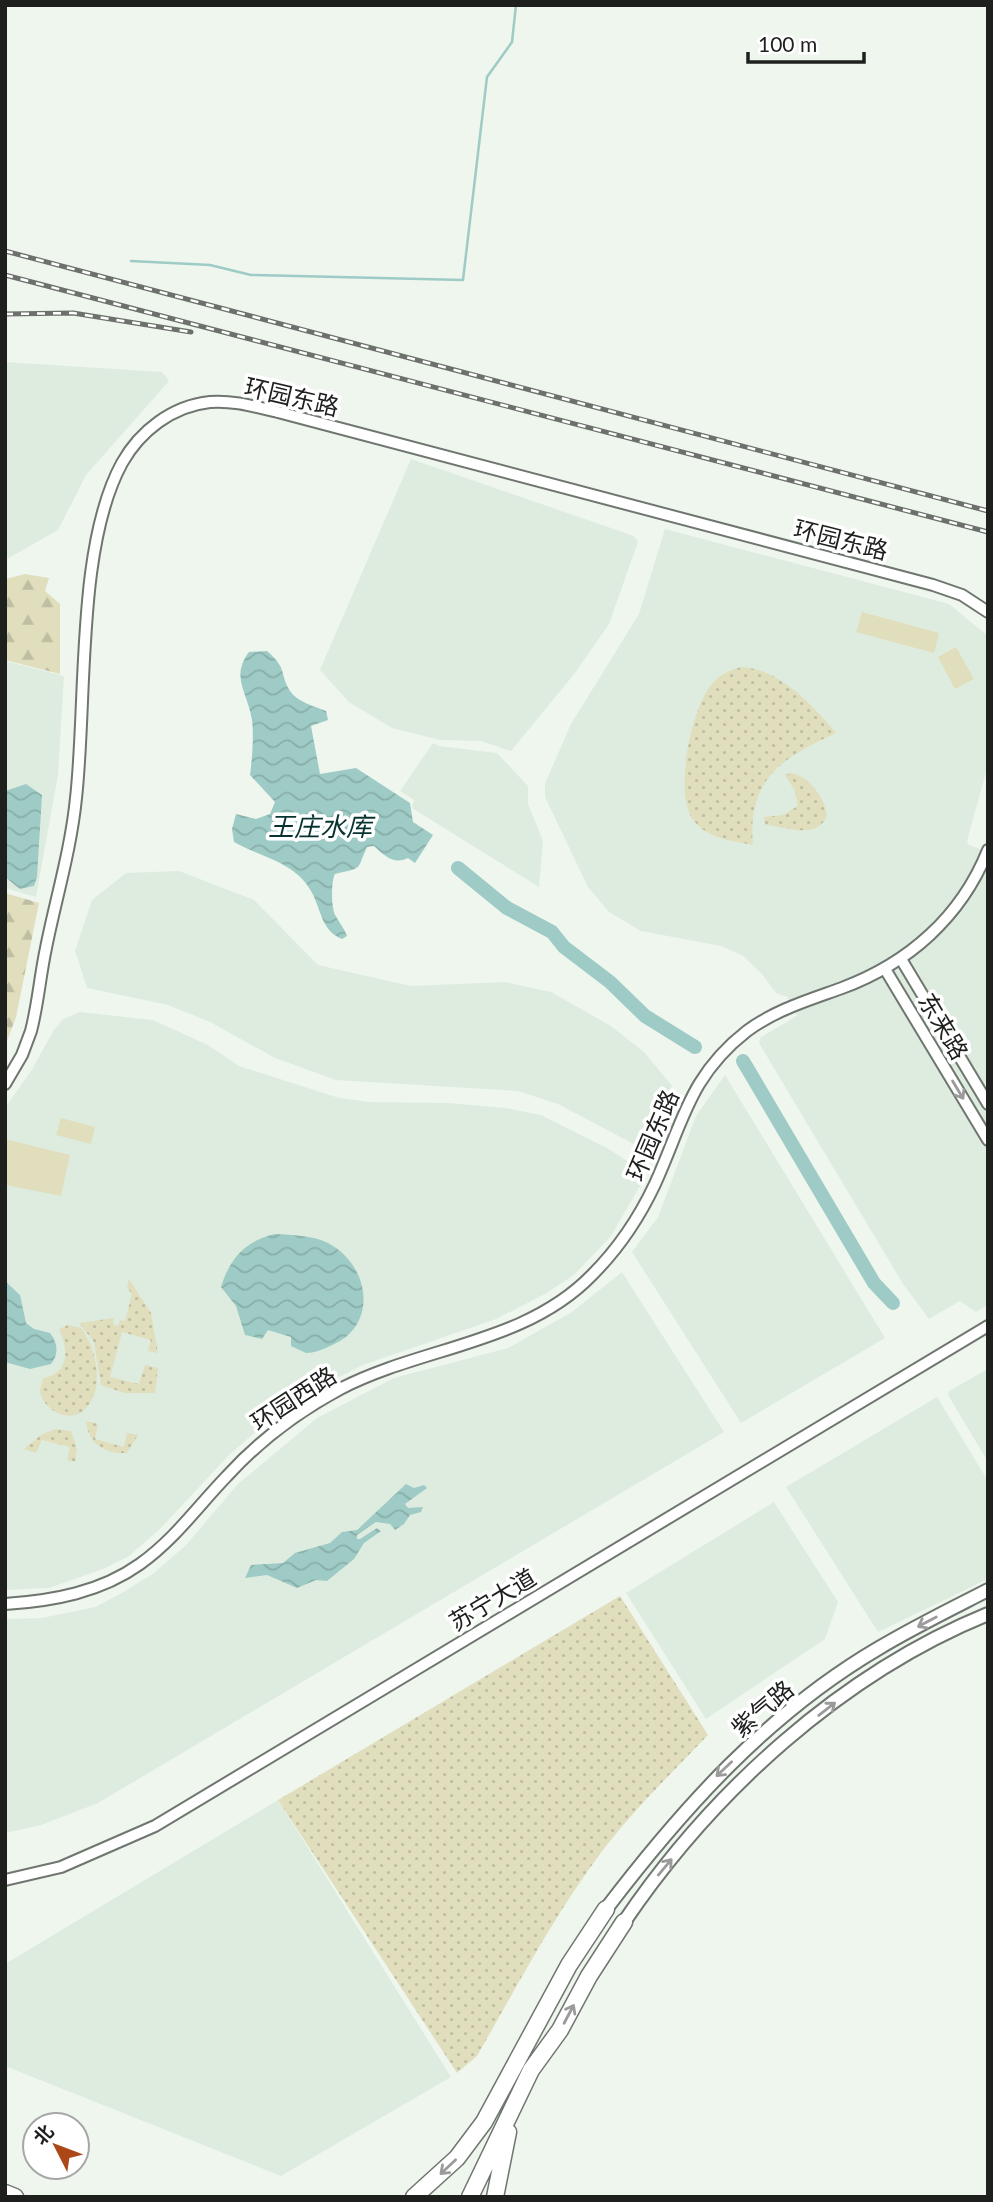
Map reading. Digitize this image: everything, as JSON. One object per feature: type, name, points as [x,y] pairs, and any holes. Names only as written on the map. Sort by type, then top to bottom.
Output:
[{"type":"highway","points":[[414,2197],[457,2158],[484,2122],[569,1965],[606,1909]]},
{"type":"highway","points":[[460,2197],[531,2070],[560,2030],[589,1976],[624,1922]]},
{"type":"highway","points":[[470,2197],[475,2173],[536,2026]]},
{"type":"highway","points":[[495,2197],[502,2151],[531,2070]]},
{"type":"highway","points":[[5,2193],[15,2197]]},
{"type":"main road","name":"紫气路","points":[[606,1909],[712,1780],[782,1717],[877,1649],[988,1590]]},
{"type":"main road","name":"紫气路","points":[[624,1922],[650,1885],[728,1795],[796,1732],[889,1666],[988,1614]]},
{"type":"street","name":"环园东路","points":[[5,1084],[22,1055],[40,994],[46,950],[76,800],[88,615],[97,545],[121,465],[143,435],[173,413],[210,402],[245,405],[278,412],[933,584],[962,595],[988,612]]},
{"type":"street","name":"环园东路","points":[[620,1245],[654,1186],[683,1111],[695,1089],[723,1053],[766,1019],[885,969],[901,959],[959,905],[988,849]]},
{"type":"street","name":"东来路","points":[[901,959],[988,1104]]},
{"type":"street","name":"东来路","points":[[885,969],[988,1140]]},
{"type":"street","name":"环园西路","points":[[5,1604],[59,1598],[86,1591],[138,1565],[183,1526],[247,1455],[316,1404],[391,1367],[508,1330],[537,1316],[591,1277],[620,1245]]},
{"type":"street","name":"苏宁大道","points":[[5,1880],[61,1867],[155,1826],[988,1326]]},
{"type":"shaded area","points":[[5,362],[162,372],[169,381],[86,475],[58,530],[5,560]]},
{"type":"shaded area","points":[[411,459],[634,536],[638,542],[609,624],[575,673],[511,751],[481,741],[440,740],[392,728],[349,702],[320,670]]},
{"type":"shaded area","points":[[665,529],[949,604],[988,636],[988,765],[967,841],[969,845],[988,852],[988,1305],[976,1312],[960,1301],[929,1319],[903,1284],[759,1043],[761,1037],[797,1016],[787,997],[776,993],[762,974],[743,956],[721,946],[641,931],[609,912],[588,887],[545,797],[545,784],[571,724],[639,614]]},
{"type":"shaded area","points":[[5,661],[64,676],[58,775],[36,897],[5,888]]},
{"type":"shaded area","points":[[433,743],[497,753],[528,786],[528,804],[543,841],[539,887],[412,808],[414,800],[400,791]]},
{"type":"shaded area","points":[[179,871],[254,900],[318,965],[411,986],[505,982],[551,992],[611,1026],[645,1053],[672,1086],[643,1149],[558,1104],[518,1091],[336,1080],[275,1058],[210,1022],[168,1005],[87,988],[75,951],[92,900],[126,873]]},
{"type":"shaded area","points":[[80,1012],[153,1020],[208,1045],[239,1066],[339,1098],[370,1102],[448,1103],[506,1108],[541,1115],[607,1148],[632,1164],[643,1177],[611,1236],[574,1275],[545,1294],[496,1319],[363,1365],[314,1390],[268,1421],[230,1454],[161,1528],[129,1556],[103,1569],[49,1588],[5,1590],[5,1108],[31,1071],[54,1030],[63,1019]]},
{"type":"shaded area","points":[[725,1075],[885,1338],[741,1423],[632,1252],[658,1217],[696,1116]]},
{"type":"shaded area","points":[[622,1272],[724,1432],[98,1803],[41,1825],[5,1833],[5,1619],[42,1618],[95,1607],[120,1594],[154,1573],[186,1545],[238,1484],[317,1418],[394,1378],[508,1348],[572,1312]]},
{"type":"shaded area","points":[[988,1369],[988,1462],[948,1395],[949,1391]]},
{"type":"shaded area","points":[[937,1397],[988,1481],[988,1579],[878,1632],[786,1487]]},
{"type":"shaded area","points":[[774,1502],[838,1602],[825,1639],[706,1719],[626,1593]]},
{"type":"shaded area","points":[[278,1800],[451,2077],[281,2176],[5,2066],[5,1964]]},
{"type":"green space","points":[[25,574],[49,578],[45,591],[60,604],[60,674],[5,660],[5,579]]},
{"type":"green space","points":[[862,612],[939,633],[934,653],[856,632]]},
{"type":"green space","points":[[956,647],[974,679],[955,689],[938,657]]},
{"type":"green space","points":[[741,667],[755,669],[782,681],[817,711],[836,733],[784,762],[762,787],[753,822],[753,845],[706,832],[694,821],[685,793],[687,754],[703,698],[716,679]]},
{"type":"green space","points":[[791,773],[810,783],[823,802],[827,816],[822,824],[815,828],[799,830],[765,825],[764,817],[783,815],[798,806],[795,791],[785,775]]},
{"type":"green space","points":[[5,893],[39,903],[16,1017],[5,1046]]},
{"type":"green space","points":[[61,1118],[95,1127],[91,1144],[56,1135]]},
{"type":"green space","points":[[5,1139],[70,1155],[61,1196],[5,1185]]},
{"type":"green space","points":[[129,1279],[151,1313],[158,1353],[148,1351],[151,1340],[122,1332],[110,1377],[139,1384],[145,1365],[158,1368],[155,1393],[124,1393],[101,1385],[94,1342],[79,1323],[114,1318],[113,1324],[118,1326],[120,1320],[125,1321],[132,1294],[127,1288]]},
{"type":"green space","points":[[68,1325],[81,1328],[87,1337],[97,1370],[95,1393],[90,1403],[77,1415],[70,1416],[50,1408],[40,1391],[43,1378],[52,1376],[62,1366],[65,1352],[59,1329]]},
{"type":"green space","points":[[86,1421],[98,1424],[95,1439],[124,1447],[127,1433],[138,1435],[127,1453],[112,1452],[94,1441]]},
{"type":"green space","points":[[55,1429],[71,1431],[77,1449],[75,1462],[67,1460],[70,1447],[42,1440],[36,1453],[24,1449],[41,1435]]},
{"type":"green space","points":[[620,1596],[708,1735],[638,1808],[600,1854],[551,1928],[477,2056],[457,2073],[278,1800]]},
{"type":"water","name":"王庄水库","points":[[267,651],[281,667],[293,695],[326,711],[328,720],[311,726],[320,774],[356,768],[410,803],[413,822],[433,835],[415,863],[408,858],[390,858],[374,846],[367,847],[358,867],[335,874],[332,888],[333,906],[347,936],[342,939],[330,931],[311,891],[296,873],[234,842],[232,829],[236,814],[256,819],[270,814],[275,802],[250,775],[253,726],[241,677],[241,669],[249,652]]},
{"type":"water","points":[[26,784],[42,795],[37,877],[34,886],[20,889],[5,877],[5,791]]},
{"type":"water","points":[[275,1234],[302,1236],[328,1243],[353,1265],[360,1280],[362,1310],[357,1324],[347,1336],[316,1352],[306,1353],[291,1346],[291,1337],[268,1330],[262,1339],[245,1335],[236,1306],[221,1287],[229,1267],[240,1252],[255,1241]]},
{"type":"water","points":[[5,1281],[20,1295],[26,1323],[34,1329],[50,1333],[53,1337],[56,1352],[51,1364],[30,1369],[5,1362]]},
{"type":"water","points":[[406,1484],[414,1488],[424,1485],[427,1488],[405,1504],[408,1508],[423,1507],[421,1512],[410,1515],[404,1524],[395,1530],[390,1524],[376,1522],[357,1535],[357,1539],[360,1539],[377,1528],[381,1531],[364,1543],[354,1559],[327,1581],[316,1580],[297,1588],[267,1575],[245,1578],[251,1565],[283,1563],[295,1553],[330,1543],[342,1532],[357,1530]]},
{"type":"waterway","points":[[131,261],[210,265],[251,275],[463,280],[487,77],[512,42],[516,5]]},
{"type":"waterway","points":[[458,868],[507,908],[552,932],[564,947],[610,982],[645,1016],[695,1047]]},
{"type":"waterway","points":[[743,1061],[874,1283],[893,1303]]},
{"type":"railway","points":[[5,251],[988,511]]},
{"type":"railway","points":[[5,275],[988,532]]},
{"type":"railway","points":[[5,314],[73,313],[191,332]]}]
